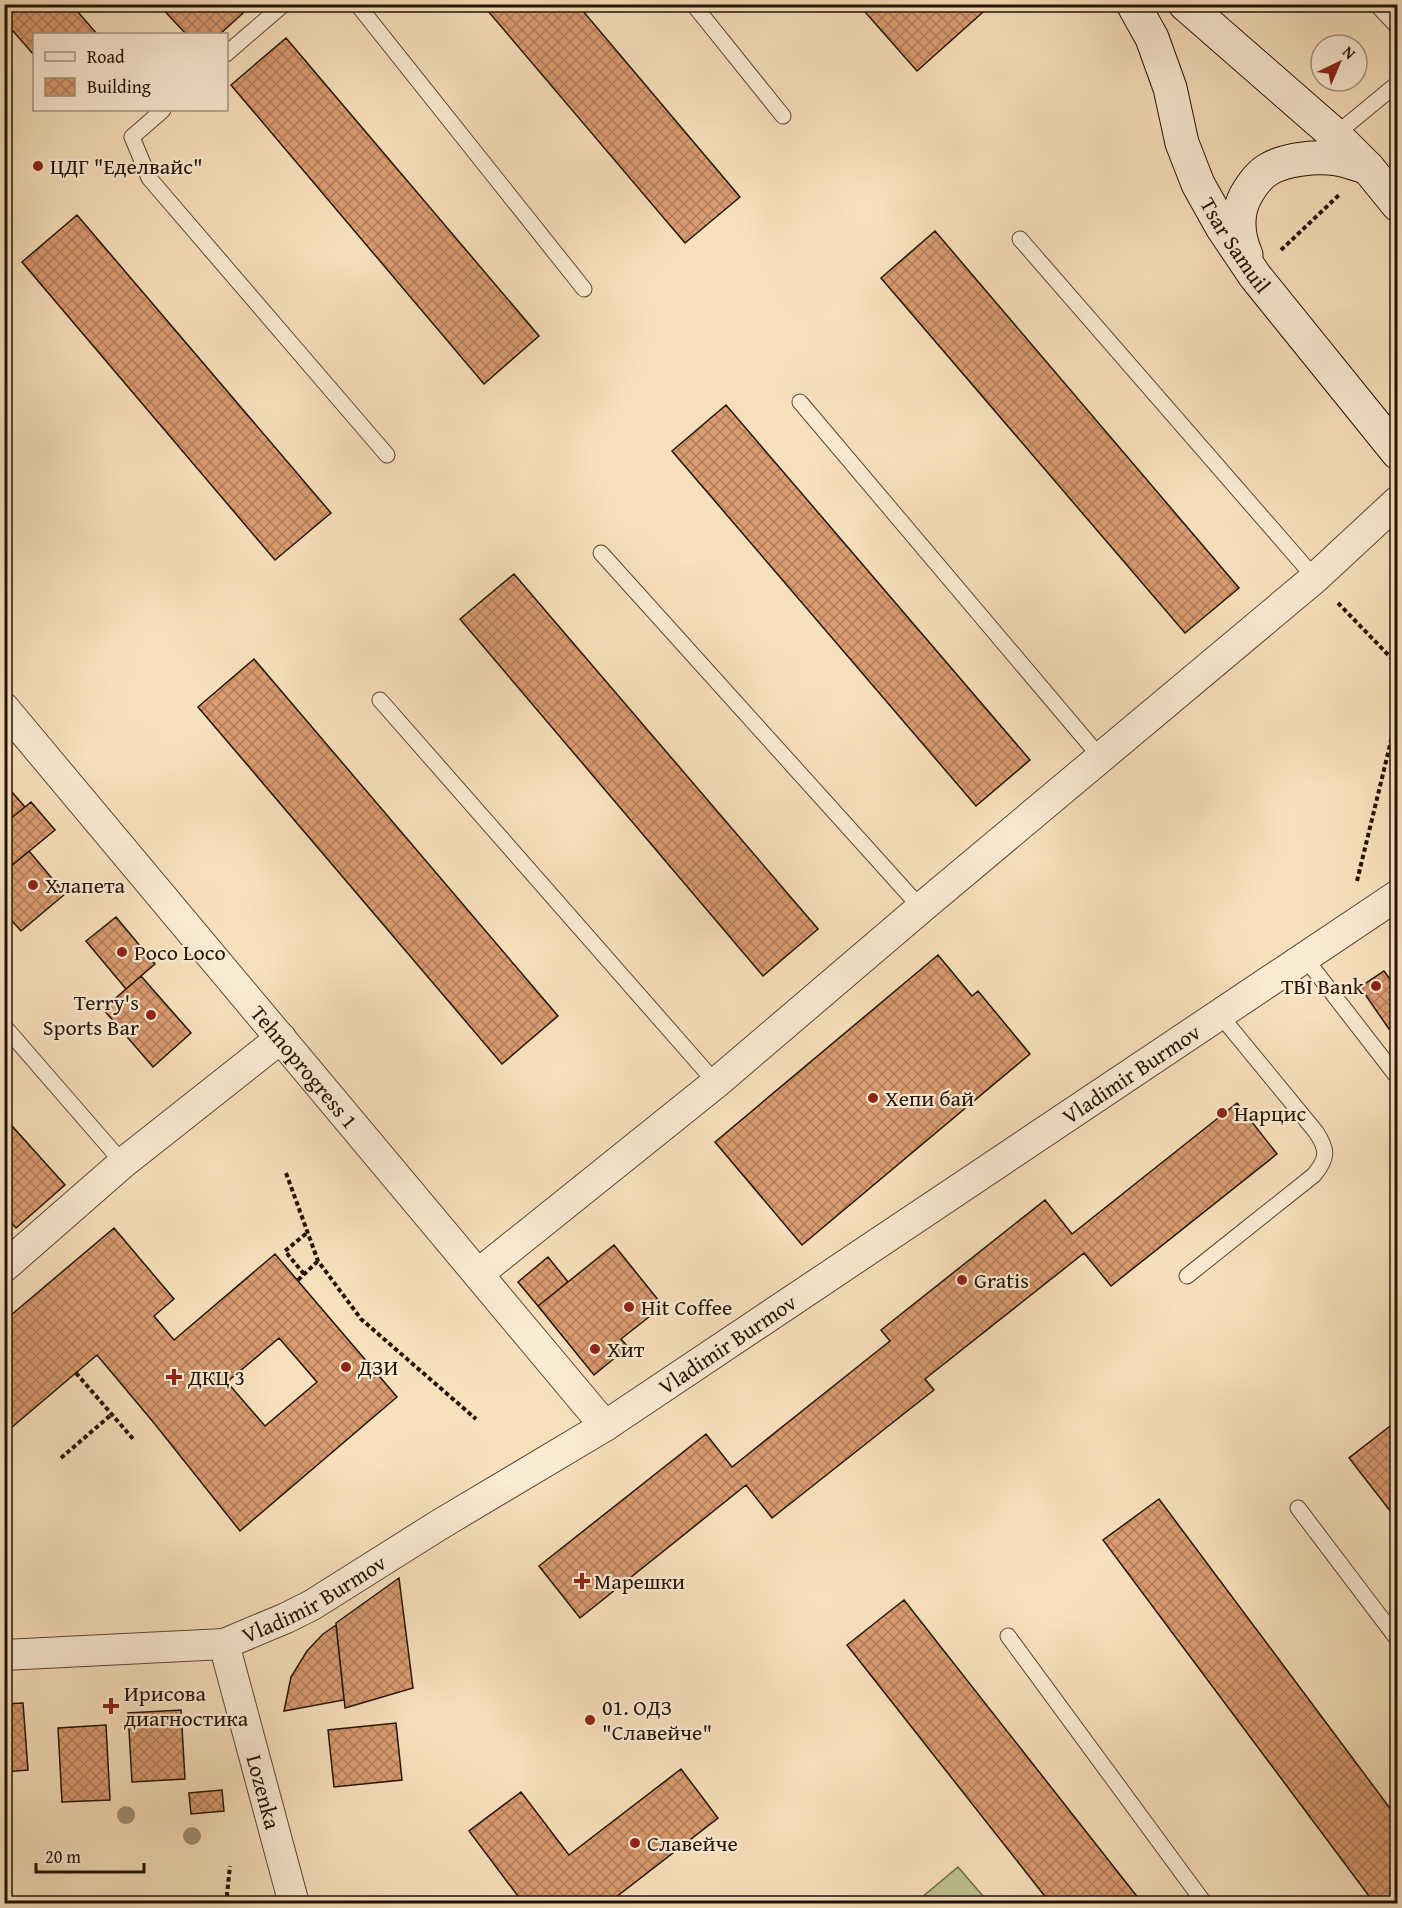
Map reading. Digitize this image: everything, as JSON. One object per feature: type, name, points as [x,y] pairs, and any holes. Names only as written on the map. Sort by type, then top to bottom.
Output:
[{"type":"street","name":"Tsar Samuil","points":[[1133,4],[1152,38],[1163,68],[1170,88],[1182,143],[1198,184],[1222,227],[1255,276],[1398,453]]},
{"type":"street","points":[[1185,4],[1335,135],[1368,168],[1398,205]]},
{"type":"street","points":[[1255,276],[1243,248],[1239,228],[1240,207],[1252,185],[1269,169],[1294,160],[1338,159],[1368,168]]},
{"type":"street","points":[[478,1274],[716,1083],[1315,578],[1398,501]]},
{"type":"street","name":"Tehnoprogress 1","points":[[4,708],[605,1426]]},
{"type":"street","name":"Vladimir Burmov","points":[[4,1655],[224,1644],[312,1605],[431,1530],[605,1426],[1398,895]]},
{"type":"street","points":[[4,1267],[123,1164],[281,1038]]},
{"type":"street","name":"Lozenka","points":[[224,1644],[294,1904]]},
{"type":"lane","points":[[228,52],[284,4]]},
{"type":"lane","points":[[357,4],[585,290]]},
{"type":"lane","points":[[693,4],[783,116]]},
{"type":"lane","points":[[1376,4],[1398,27]]},
{"type":"lane","points":[[1335,135],[1398,83]]},
{"type":"lane","points":[[163,111],[132,137],[149,178],[387,455]]},
{"type":"lane","points":[[1020,239],[1315,578]]},
{"type":"lane","points":[[800,402],[1101,758]]},
{"type":"lane","points":[[601,553],[921,908]]},
{"type":"lane","points":[[380,700],[716,1083]]},
{"type":"lane","points":[[1305,958],[1398,1078]]},
{"type":"lane","points":[[1187,1276],[1314,1175],[1323,1164],[1325,1146],[1316,1132],[1220,1015]]},
{"type":"lane","points":[[4,1026],[123,1164]]},
{"type":"lane","points":[[1298,1508],[1398,1640]]},
{"type":"lane","points":[[1008,1636],[1205,1904]]},
{"type":"path","points":[[1255,276],[1368,168]]},
{"type":"path","points":[[1315,578],[1398,665]]},
{"type":"path","points":[[1345,931],[1398,712]]},
{"type":"path","points":[[286,1173],[318,1262],[361,1319],[476,1419]]},
{"type":"path","points":[[304,1274],[285,1251],[308,1232]]},
{"type":"path","points":[[298,1280],[318,1262]]},
{"type":"path","points":[[76,1373],[134,1440]]},
{"type":"path","points":[[62,1458],[112,1414]]},
{"type":"path","points":[[226,1904],[230,1866]]},
{"type":"green space","points":[[958,1867],[989,1903],[915,1903]]},
{"type":"building","points":[[4,4],[8,6],[9,4],[71,4],[96,33],[33,33],[33,54],[13,31],[4,38]]},
{"type":"building","points":[[158,4],[253,4],[221,33],[185,33]]},
{"type":"building","points":[[482,4],[577,4],[740,197],[685,243]]},
{"type":"building","points":[[858,4],[992,4],[917,71]]},
{"type":"building","points":[[286,38],[539,336],[484,384],[231,85]]},
{"type":"building","points":[[77,215],[331,513],[275,560],[22,262]]},
{"type":"building","points":[[935,231],[1239,588],[1185,633],[881,278]]},
{"type":"building","points":[[726,405],[1030,760],[976,806],[672,451]]},
{"type":"building","points":[[514,574],[818,929],[763,976],[460,619]]},
{"type":"building","points":[[254,659],[558,1016],[502,1064],[198,707]]},
{"type":"building","points":[[4,783],[25,807],[4,824]]},
{"type":"building","points":[[31,802],[55,830],[4,872],[4,824]]},
{"type":"building","points":[[29,851],[65,894],[21,931],[4,912],[4,872]]},
{"type":"building","points":[[116,917],[155,964],[126,989],[86,941]]},
{"type":"building","name":"Хепи бай","points":[[938,955],[972,996],[978,991],[1030,1054],[802,1245],[715,1142]]},
{"type":"building","points":[[1384,971],[1398,990],[1398,1023],[1389,1029],[1360,987]]},
{"type":"building","points":[[141,976],[191,1033],[153,1067],[103,1009]]},
{"type":"building","points":[[1237,1103],[1277,1154],[1111,1286],[1084,1253],[925,1379],[934,1390],[772,1518],[746,1485],[580,1618],[539,1566],[706,1434],[732,1467],[890,1341],[881,1330],[1045,1200],[1072,1234]]},
{"type":"building","points":[[4,1117],[65,1185],[16,1228],[4,1215]]},
{"type":"building","name":"ДКЦ 3","points":[[114,1228],[174,1299],[154,1316],[174,1340],[275,1254],[397,1397],[240,1531],[97,1355],[4,1434],[4,1321]],"holes":[[[279,1338],[317,1382],[265,1426],[227,1382]]]},
{"type":"building","points":[[614,1245],[663,1306],[621,1339],[628,1347],[594,1375],[538,1306]]},
{"type":"building","points":[[548,1257],[568,1282],[538,1306],[518,1282]]},
{"type":"building","points":[[1398,1420],[1398,1521],[1349,1458]]},
{"type":"building","points":[[1159,1499],[1398,1819],[1398,1904],[1375,1904],[1103,1540]]},
{"type":"building","points":[[399,1578],[413,1688],[345,1708],[336,1623]]},
{"type":"building","points":[[904,1600],[1143,1904],[1051,1904],[847,1645]]},
{"type":"building","points":[[336,1625],[344,1700],[284,1711],[291,1677],[307,1651],[323,1634]]},
{"type":"building","points":[[23,1703],[28,1770],[4,1772],[4,1704]]},
{"type":"building","points":[[181,1710],[185,1779],[132,1782],[128,1713]]},
{"type":"building","points":[[396,1723],[402,1780],[334,1787],[328,1730]]},
{"type":"building","points":[[106,1725],[110,1800],[62,1802],[58,1728]]},
{"type":"building","name":"Славейче","points":[[681,1769],[718,1818],[607,1904],[524,1904],[469,1831],[521,1792],[569,1855]]},
{"type":"building","points":[[222,1790],[224,1811],[191,1814],[189,1793]]},
{"type":"place","name":"ЦДГ \"Еделвайс\"","points":[[38,166]]},
{"type":"place","name":"Хлапета","points":[[33,885]]},
{"type":"place","name":"Poco Loco","points":[[122,952]]},
{"type":"place","name":"TBI Bank","points":[[1376,986]]},
{"type":"place","name":"Terry's Sports Bar","points":[[151,1015]]},
{"type":"place","name":"Хепи бай","points":[[873,1098]]},
{"type":"place","name":"Нарцис","points":[[1222,1113]]},
{"type":"place","name":"Gratis","points":[[962,1280]]},
{"type":"place","name":"Hit Coffee","points":[[629,1307]]},
{"type":"place","name":"Хит","points":[[595,1349]]},
{"type":"place","name":"ДЗИ","points":[[346,1367]]},
{"type":"place","name":"ДКЦ 3","points":[[174,1377]]},
{"type":"place","name":"Марешки","points":[[582,1581]]},
{"type":"place","name":"Ирисова диагностика","points":[[111,1706]]},
{"type":"place","name":"01. ОДЗ \"Славейче\"","points":[[590,1720]]},
{"type":"place","name":"Славейче","points":[[635,1843]]}]
